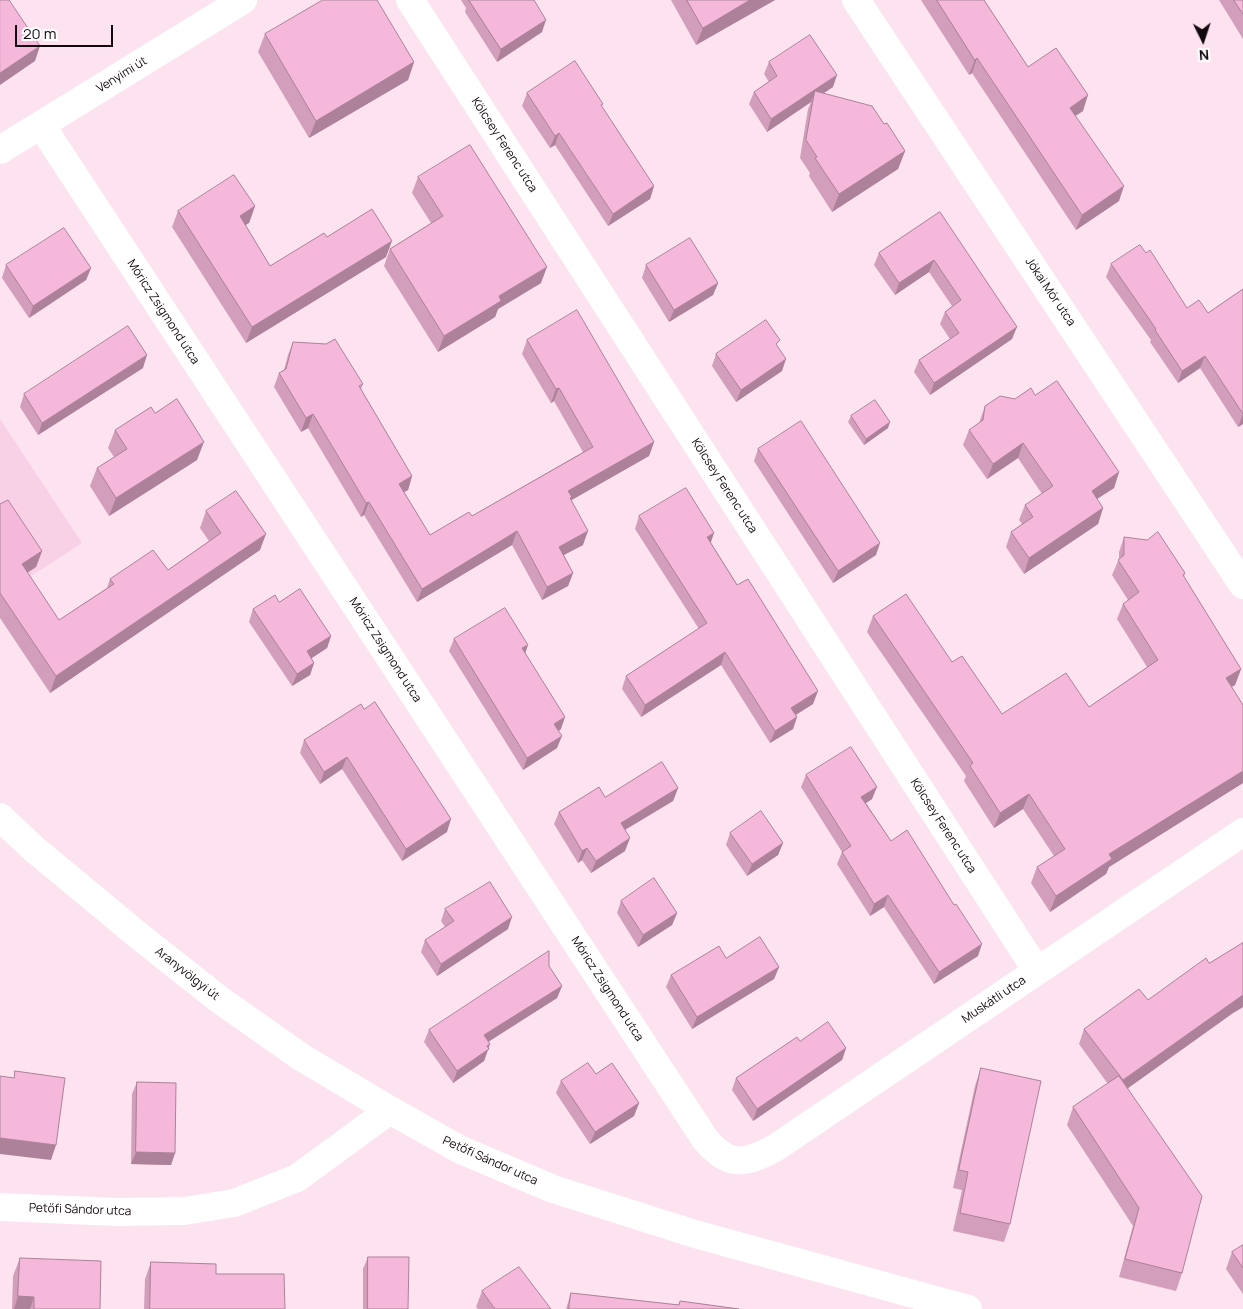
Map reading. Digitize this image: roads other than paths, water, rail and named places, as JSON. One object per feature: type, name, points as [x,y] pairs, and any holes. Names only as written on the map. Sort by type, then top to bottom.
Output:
[{"type":"street","name":"Venyimi út","points":[[0,150],[243,0]]},
{"type":"street","name":"Kölcsey Ferenc utca","points":[[410,0],[1037,971]]},
{"type":"street","name":"Jókai Mór utca","points":[[856,0],[1243,585]]},
{"type":"street","name":"Móricz Zsigmond utca","points":[[41,125],[706,1139],[717,1153],[742,1161]]},
{"type":"street","name":"Aranyvölgyi út","points":[[0,817],[131,929],[220,1000],[301,1057],[390,1110]]},
{"type":"street","name":"Muskátli utca","points":[[742,1161],[755,1159],[775,1148],[1243,832]]},
{"type":"street","name":"Petőfi Sándor utca","points":[[0,1207],[126,1212],[184,1211],[234,1204],[297,1178],[390,1110],[458,1148],[553,1189],[695,1234],[968,1309]]}]
